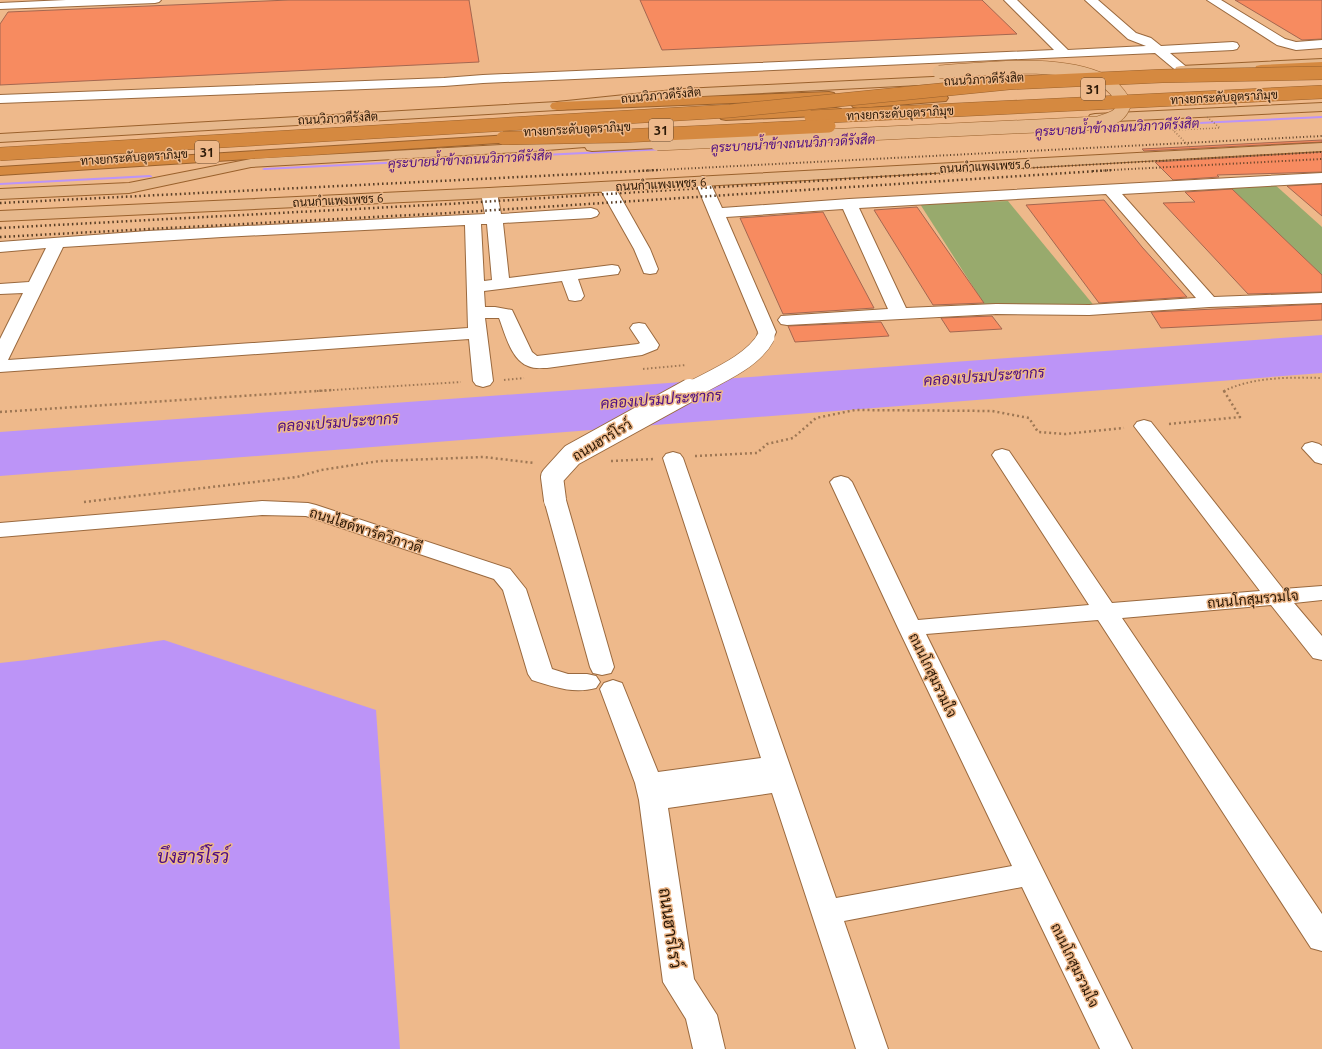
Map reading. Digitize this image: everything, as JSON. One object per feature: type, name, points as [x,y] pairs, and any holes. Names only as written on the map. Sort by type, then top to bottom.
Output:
[{"type":"highway","points":[[557,106],[832,96],[1076,83],[1322,65]]},
{"type":"highway","name":"ทางยกระดับอุตราภิมุข","points":[[730,111],[1009,83],[1162,76],[1322,73]]},
{"type":"highway","name":"ทางยกระดับอุตราภิมุข","points":[[0,154],[1073,90],[1196,85],[1322,83]]},
{"type":"highway","name":"ถนนวิภาวดีรังสิต","points":[[0,151],[430,125],[785,114],[1322,87]]},
{"type":"highway","name":"ทางยกระดับอุตราภิมุข","points":[[0,166],[414,138],[1322,92]]},
{"type":"highway","points":[[414,138],[622,136],[1068,115],[1093,112],[1114,103],[1121,97]]},
{"type":"highway","name":"31","points":[[0,171],[571,135],[1037,110],[1322,98]]},
{"type":"highway","name":"31","points":[[0,177],[250,164]]},
{"type":"main road","name":"ถนนวิภาวดีรังสิต","points":[[0,138],[557,106],[683,93],[1322,65]]},
{"type":"main road","points":[[521,148],[618,147],[1098,123],[1114,117],[1122,112],[1126,103],[1115,90],[1104,81],[1060,70],[1040,68],[841,76],[771,81],[683,93]]},
{"type":"main road","name":"31","points":[[250,164],[521,148],[611,140],[1322,107]]},
{"type":"main road","name":"ถนนกำแพงเพชร 6","points":[[0,216],[607,187],[1322,147]]},
{"type":"main road","points":[[0,194],[129,188],[250,164]]},
{"type":"street","points":[[0,6],[155,0]]},
{"type":"street","points":[[1010,0],[1061,51]]},
{"type":"street","points":[[1091,0],[1132,36],[1147,41],[1184,70]]},
{"type":"street","points":[[1108,0],[1126,15]]},
{"type":"street","points":[[1213,0],[1280,42],[1296,46],[1322,44]]},
{"type":"street","points":[[1138,25],[1150,35],[1147,41]]},
{"type":"street","points":[[0,100],[444,82],[654,70],[1061,51],[1159,50],[1233,46]]},
{"type":"street","points":[[561,68],[562,70],[654,70]]},
{"type":"street","points":[[0,93],[444,73],[483,79]]},
{"type":"street","points":[[716,213],[849,204],[1322,178]]},
{"type":"street","name":"ถนนฮาร์โรว์","points":[[703,181],[767,332],[761,347],[737,365],[572,455],[552,477],[555,500],[601,679],[651,792],[679,982],[701,1015],[709,1049]]},
{"type":"street","points":[[607,187],[642,249],[650,268]]},
{"type":"street","points":[[1110,190],[1209,302]]},
{"type":"street","points":[[489,193],[496,219],[501,283]]},
{"type":"street","points":[[849,204],[899,313]]},
{"type":"street","points":[[0,247],[57,242],[337,225],[496,219],[591,213]]},
{"type":"street","points":[[473,220],[477,333],[483,381]]},
{"type":"street","points":[[0,358],[57,242]]},
{"type":"street","points":[[475,287],[612,270]]},
{"type":"street","points":[[568,275],[575,296]]},
{"type":"street","points":[[0,289],[35,287]]},
{"type":"street","points":[[787,320],[1008,308],[1089,310],[1209,302],[1322,298]]},
{"type":"street","points":[[477,313],[495,312],[506,314],[524,355],[533,362],[547,362],[642,349],[650,345],[640,328]]},
{"type":"street","points":[[0,366],[477,333]]},
{"type":"street","points":[[1144,426],[1277,597],[1322,652]]},
{"type":"street","points":[[1002,455],[1322,939]]},
{"type":"street","points":[[673,458],[872,1049]]},
{"type":"street","points":[[841,482],[910,628]]},
{"type":"street","name":"ถนนไฮด์พาร์ควิภาวดี","points":[[0,530],[262,508],[308,510],[502,574],[514,589],[541,674],[567,682],[601,679]]},
{"type":"street","name":"ถนนโกสุมรวมใจ","points":[[1116,1049],[910,628],[1322,593]]},
{"type":"street","points":[[651,792],[780,773]]},
{"type":"street","points":[[826,912],[1031,874]]},
{"type":"path","points":[[0,412],[528,378]]},
{"type":"green space","points":[[1273,183],[1322,227],[1322,275],[1228,186]]},
{"type":"green space","points":[[1008,201],[1096,308],[986,307],[920,204]]},
{"type":"water","name":"คลองเปรมประชากร","points":[[1322,335],[1322,373],[0,476],[0,432]]},
{"type":"water","name":"บึงฮาร์โรว์","points":[[164,640],[376,710],[400,1049],[0,1049],[0,663]]},
{"type":"building","points":[[289,0],[469,0],[479,62],[0,85],[0,24],[8,12]]},
{"type":"building","points":[[640,0],[982,0],[1017,34],[662,50]]},
{"type":"building","points":[[1235,0],[1322,0],[1322,39],[1302,40]]},
{"type":"building","points":[[1322,140],[1322,142],[1144,151],[1142,149]]},
{"type":"building","points":[[1322,152],[1322,172],[1217,175],[1219,177],[1173,180],[1155,162]]},
{"type":"building","points":[[1322,184],[1322,216],[1287,186]]},
{"type":"building","points":[[1232,189],[1322,275],[1322,292],[1248,294],[1163,203],[1195,202],[1185,192]]},
{"type":"building","points":[[1104,200],[1142,247],[1187,297],[1099,303],[1026,205]]},
{"type":"building","points":[[917,207],[984,303],[933,305],[874,210]]},
{"type":"building","points":[[823,212],[874,308],[783,314],[740,218]]},
{"type":"building","points":[[1322,304],[1322,320],[1161,328],[1151,312]]},
{"type":"building","points":[[992,316],[1002,329],[950,332],[941,318]]},
{"type":"building","points":[[881,322],[889,336],[795,342],[788,326]]},
{"type":"waterway","name":"คูระบายน้ำข้างถนนวิภาวดีรังสิต","points":[[1095,128],[1322,117]]},
{"type":"waterway","name":"คูระบายน้ำข้างถนนวิภาวดีรังสิต","points":[[264,169],[664,149]]},
{"type":"waterway","name":"คูระบายน้ำข้างถนนวิภาวดีรังสิต","points":[[0,184],[150,176]]},
{"type":"railway","points":[[639,171],[1322,136]]},
{"type":"railway","points":[[974,171],[1322,152]]},
{"type":"railway","points":[[1093,171],[1322,159]]},
{"type":"railway","points":[[0,203],[659,170]]},
{"type":"railway","points":[[974,171],[990,170]]},
{"type":"railway","points":[[0,237],[449,213],[1113,170]]},
{"type":"railway","points":[[0,228],[448,204],[974,171]]}]
